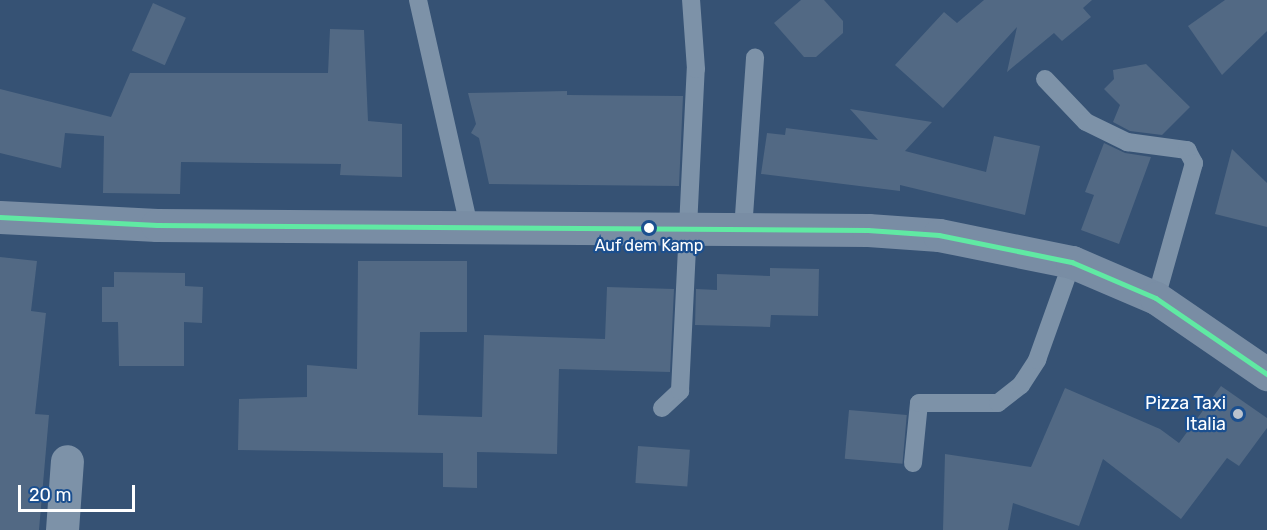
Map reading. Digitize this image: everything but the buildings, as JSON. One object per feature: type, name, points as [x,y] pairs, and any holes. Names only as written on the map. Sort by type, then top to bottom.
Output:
[{"type":"main road","points":[[0,217],[157,225],[687,229],[939,236],[1072,262],[1156,298],[1267,374]]},
{"type":"street","points":[[62,530],[67,461]]},
{"type":"lane","points":[[418,0],[469,227]]},
{"type":"lane","points":[[662,408],[680,391],[696,69],[691,0]]},
{"type":"lane","points":[[743,230],[755,57]]},
{"type":"lane","points":[[1045,79],[1086,123],[1127,142],[1187,150],[1194,163],[1156,298]]},
{"type":"lane","points":[[913,463],[919,403],[998,404],[1021,385],[1037,360],[1072,262]]},
{"type":"transit line","points":[[0,217],[157,225],[868,230],[939,235],[1072,262],[1156,298],[1267,374]]},
{"type":"place","name":"Auf dem Kamp","points":[[649,228]]},
{"type":"place","name":"Pizza Taxi Italia","points":[[1238,414]]}]
